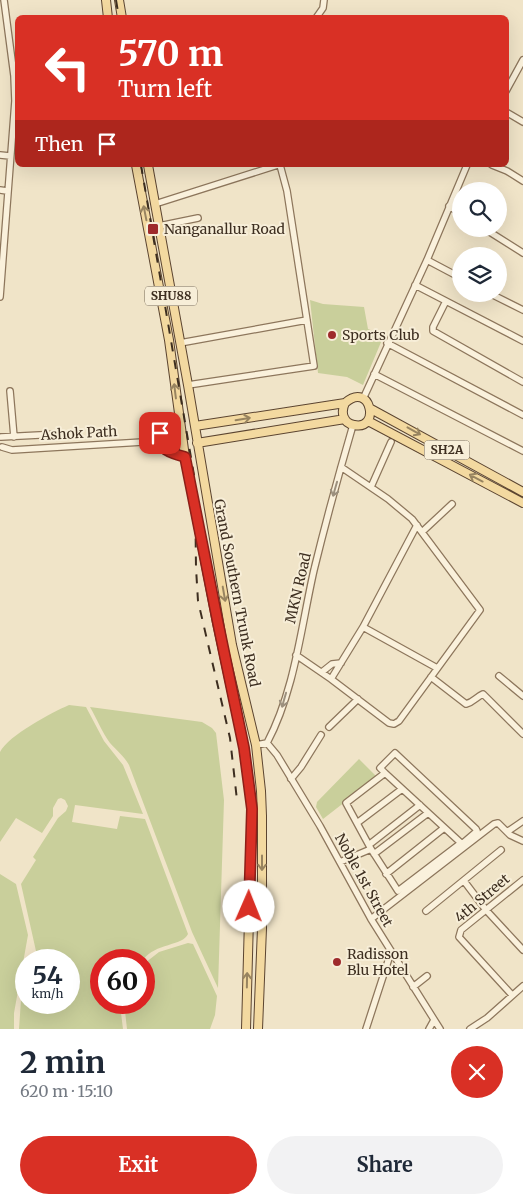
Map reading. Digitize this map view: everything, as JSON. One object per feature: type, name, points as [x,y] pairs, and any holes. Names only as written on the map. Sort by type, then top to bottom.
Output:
[{"type":"main road","points":[[108,15],[106,2],[119,1],[121,15]]},
{"type":"main road","name":"Grand Southern Trunk Road","points":[[136,167],[169,340],[185,457],[244,748],[252,809],[246,1029]]},
{"type":"main road","name":"Grand Southern Trunk Road","points":[[148,167],[232,645],[256,745],[262,807],[262,928],[258,1029]]},
{"type":"main road","points":[[195,426],[346,403],[355,397],[363,398]]},
{"type":"main road","name":"SH2A","points":[[363,398],[371,409],[522,497]]},
{"type":"main road","points":[[346,403],[343,414],[345,419],[353,425],[359,426],[368,421],[371,409]]},
{"type":"main road","points":[[197,442],[345,419]]},
{"type":"main road","name":"SH2A","points":[[368,421],[522,497]]},
{"type":"main road","points":[[244,748],[256,745]]},
{"type":"main road","points":[[252,809],[262,807]]},
{"type":"street","points":[[0,297],[2,238],[8,191],[15,88],[4,0]]},
{"type":"street","points":[[318,15],[323,8],[324,0]]},
{"type":"street","points":[[509,86],[523,60]]},
{"type":"street","points":[[509,114],[523,122]]},
{"type":"street","points":[[0,155],[10,156]]},
{"type":"street","points":[[155,204],[273,167]]},
{"type":"street","points":[[188,385],[314,366],[287,191],[280,167]]},
{"type":"street","points":[[363,398],[415,286],[466,167]]},
{"type":"street","points":[[497,167],[507,171],[523,182]]},
{"type":"street","points":[[0,190],[8,191]]},
{"type":"street","points":[[159,226],[198,218]]},
{"type":"street","points":[[498,237],[523,253]]},
{"type":"street","points":[[426,260],[452,273]]},
{"type":"street","points":[[415,286],[523,341]]},
{"type":"street","points":[[446,301],[433,327],[433,331],[523,382]]},
{"type":"street","points":[[507,302],[523,310]]},
{"type":"street","points":[[180,343],[307,320]]},
{"type":"street","points":[[387,343],[523,415]]},
{"type":"street","points":[[374,374],[523,451]]},
{"type":"street","points":[[10,391],[14,437]]},
{"type":"street","points":[[179,419],[163,429],[159,436],[159,441],[168,451],[185,457]]},
{"type":"street","name":"MKN Road","points":[[267,743],[282,709],[315,569],[353,425]]},
{"type":"street","points":[[1,448],[3,443],[0,437],[59,434]]},
{"type":"street","name":"Ashok Path","points":[[1,448],[10,450],[159,441]]},
{"type":"street","points":[[371,487],[391,442]]},
{"type":"street","points":[[296,656],[322,672],[389,723],[394,724],[399,721],[480,610],[407,514],[341,467]]},
{"type":"street","points":[[422,532],[452,504]]},
{"type":"street","points":[[331,679],[362,627],[417,526]]},
{"type":"street","points":[[362,627],[437,668]]},
{"type":"street","points":[[322,672],[332,664],[341,663]]},
{"type":"street","points":[[499,676],[523,696]]},
{"type":"street","points":[[431,677],[466,704],[473,702],[483,694],[523,734]]},
{"type":"street","points":[[329,727],[358,699]]},
{"type":"street","points":[[291,778],[302,767],[321,735]]},
{"type":"street","points":[[256,745],[267,743]]},
{"type":"street","name":"Noble 1st Street","points":[[267,743],[291,778],[320,826],[371,919],[440,1029]]},
{"type":"street","points":[[385,773],[346,803],[386,874],[398,891],[461,843],[464,843],[477,831],[394,753],[380,768],[461,843]]},
{"type":"street","points":[[357,823],[402,789]]},
{"type":"street","points":[[372,849],[420,805]]},
{"type":"street","points":[[340,862],[372,849],[428,813]]},
{"type":"street","points":[[507,832],[523,821]]},
{"type":"street","points":[[371,919],[494,824],[498,823],[507,832],[523,841]]},
{"type":"street","points":[[386,874],[444,828]]},
{"type":"street","points":[[426,912],[501,850]]},
{"type":"street","points":[[464,881],[486,910],[523,950]]},
{"type":"street","name":"4th Street","points":[[512,996],[459,937],[461,930],[523,881]]},
{"type":"street","points":[[366,1029],[391,952]]},
{"type":"street","points":[[413,987],[427,976]]},
{"type":"street","points":[[470,1029],[487,1018],[523,986]]},
{"type":"street","points":[[429,1029],[434,1020]]},
{"type":"green space","points":[[310,300],[323,304],[364,307],[368,329],[384,335],[363,385],[347,377],[318,373]]},
{"type":"green space","points":[[69,705],[86,707],[104,741],[123,765],[143,814],[75,805],[72,822],[117,829],[120,816],[145,819],[188,934],[181,941],[155,950],[90,949],[90,1014],[121,1014],[123,1029],[19,1029],[20,1014],[80,1014],[80,949],[36,949],[21,884],[36,860],[33,857],[58,818],[66,811],[68,806],[65,800],[58,799],[53,808],[53,816],[42,833],[16,818],[0,842],[0,752],[12,739],[42,719]]},
{"type":"green space","points":[[90,707],[202,722],[216,733],[224,800],[218,988],[192,932],[129,765],[107,739]]},
{"type":"green space","points":[[359,759],[377,777],[323,819],[316,807],[317,802]]},
{"type":"green space","points":[[0,874],[16,884],[28,935],[25,949],[15,949],[14,1029],[0,1029]]},
{"type":"green space","points":[[188,943],[193,944],[217,996],[215,1015],[210,1029],[127,1029],[125,1014],[155,1014],[155,955],[159,952]]},
{"type":"railway","points":[[116,0],[118,15]]},
{"type":"railway","points":[[141,167],[195,481],[198,601],[230,738],[237,800]]},
{"type":"place","name":"Nanganallur Road","points":[[153,229]]},
{"type":"place","name":"Sports Club","points":[[332,335]]},
{"type":"place","name":"Radisson Blu Hotel","points":[[337,962]]},
{"type":"route","points":[[160,433],[159,441],[164,448],[185,457],[244,748],[252,809],[249,907]]}]
